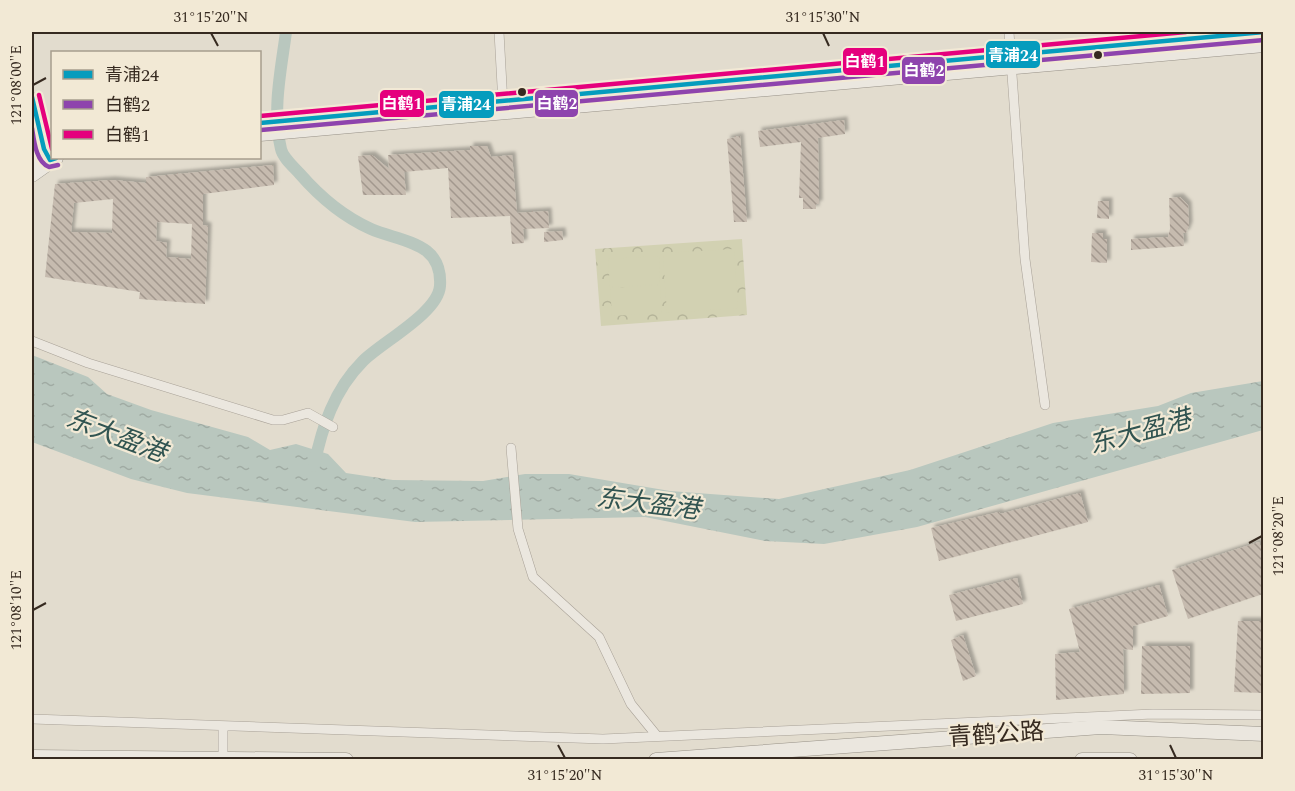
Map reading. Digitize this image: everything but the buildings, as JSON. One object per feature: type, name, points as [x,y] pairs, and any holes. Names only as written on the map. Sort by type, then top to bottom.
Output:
[{"type":"main road","points":[[265,128],[1012,61],[1263,32]]},
{"type":"main road","points":[[1012,61],[1263,45]]},
{"type":"main road","points":[[32,159],[51,153]]},
{"type":"main road","points":[[32,175],[51,153]]},
{"type":"main road","name":"青鹤公路","points":[[656,759],[1101,727],[1263,734]]},
{"type":"main road","points":[[32,757],[346,759]]},
{"type":"main road","points":[[1082,759],[1130,759]]},
{"type":"street","points":[[499,32],[503,107]]},
{"type":"street","points":[[1009,32],[1025,258],[1045,405]]},
{"type":"street","points":[[32,98],[33,113],[51,153]]},
{"type":"street","points":[[32,341],[88,363],[273,420],[312,414],[333,427]]},
{"type":"street","points":[[511,448],[518,529],[533,577],[599,637],[631,704],[657,736]]},
{"type":"street","points":[[32,719],[603,739],[1153,714],[1263,715]]},
{"type":"street","points":[[223,727],[223,759]]},
{"type":"green space","points":[[742,239],[747,315],[601,326],[595,249]]},
{"type":"green space","points":[[734,249],[738,308],[667,313],[663,253]]},
{"type":"green space","points":[[659,256],[660,284],[610,287],[608,259]]},
{"type":"green space","points":[[660,285],[662,313],[612,316],[610,288]]},
{"type":"water","name":"东大盈港","points":[[32,355],[88,377],[107,394],[151,410],[248,437],[270,450],[296,444],[328,454],[346,473],[393,480],[483,481],[525,474],[569,474],[670,491],[779,499],[910,470],[1053,423],[1158,406],[1191,393],[1263,381],[1263,430],[917,527],[824,544],[765,541],[645,517],[415,522],[187,493],[131,479],[32,442]]},
{"type":"waterway","points":[[286,32],[277,105],[278,134],[284,156],[315,190],[341,212],[360,224],[407,241],[427,252],[435,260],[439,271],[440,286],[437,296],[420,317],[372,353],[344,384],[325,423],[314,466]]},
{"type":"transit line","name":"白鹤1","points":[[261,116],[1186,32]]},
{"type":"transit line","name":"青浦24","points":[[261,123],[1264,32]]},
{"type":"transit line","name":"白鹤2","points":[[261,130],[1264,40]]},
{"type":"transit line","name":"白鹤1","points":[[39,95],[51,145]]},
{"type":"transit line","name":"青浦24","points":[[32,97],[44,149],[50,160],[53,159]]},
{"type":"transit line","name":"白鹤2","points":[[32,128],[36,150],[41,161],[49,167],[58,165]]}]
